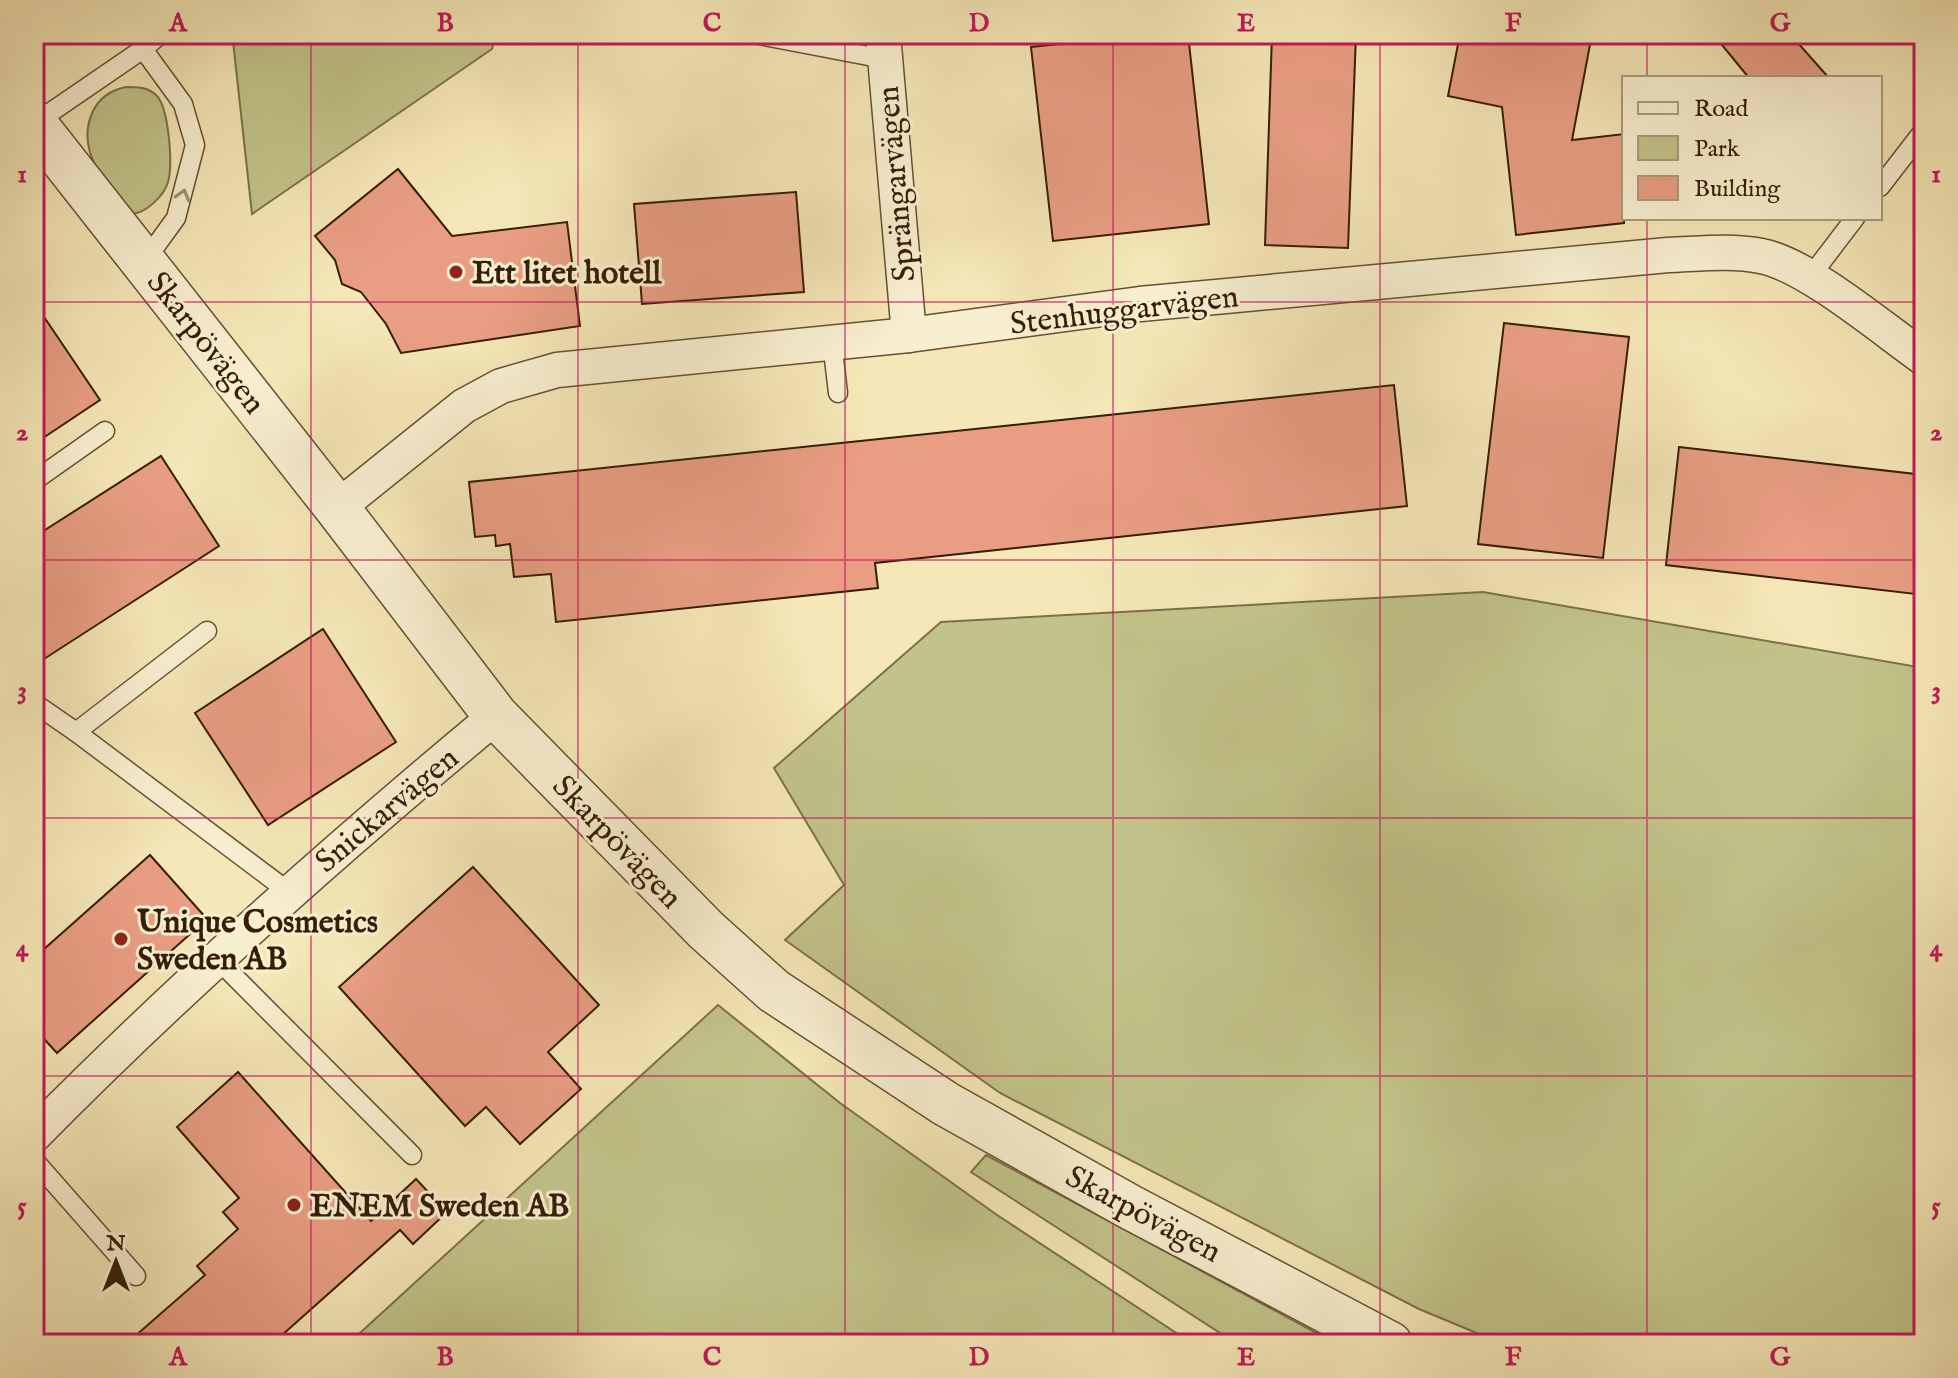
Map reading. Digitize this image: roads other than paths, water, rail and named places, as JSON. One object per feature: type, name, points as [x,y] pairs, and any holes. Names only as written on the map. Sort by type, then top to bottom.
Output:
[{"type":"street","name":"Sprängarvägen","points":[[883,46],[909,335]]},
{"type":"street","name":"Skarpövägen","points":[[34,123],[337,508],[496,716],[706,930],[774,991],[946,1104],[1130,1207],[1390,1344]]},
{"type":"street","name":"Stenhuggarvägen","points":[[337,508],[464,406],[501,386],[529,377],[557,370],[909,335],[1140,304],[1668,255],[1724,253],[1763,256],[1810,277],[1924,358]]},
{"type":"street","name":"Snickarvägen","points":[[34,1135],[111,1058],[289,892],[496,716]]},
{"type":"lane","points":[[34,123],[161,34]]},
{"type":"lane","points":[[754,34],[883,46]]},
{"type":"lane","points":[[143,49],[183,104],[195,145],[176,218],[144,262]]},
{"type":"lane","points":[[1882,184],[1924,130]]},
{"type":"lane","points":[[1810,277],[1853,220]]},
{"type":"lane","points":[[832,342],[838,393]]},
{"type":"lane","points":[[34,481],[105,431]]},
{"type":"lane","points":[[76,732],[207,631]]},
{"type":"lane","points":[[34,703],[289,892]]},
{"type":"lane","points":[[218,960],[412,1155]]},
{"type":"lane","points":[[34,1160],[136,1276]]},
{"type":"place","name":"Ett litet hotell","points":[[456,272]]},
{"type":"place","name":"Unique Cosmetics Sweden AB","points":[[121,939]]},
{"type":"place","name":"ENEM Sweden AB","points":[[294,1205]]}]
